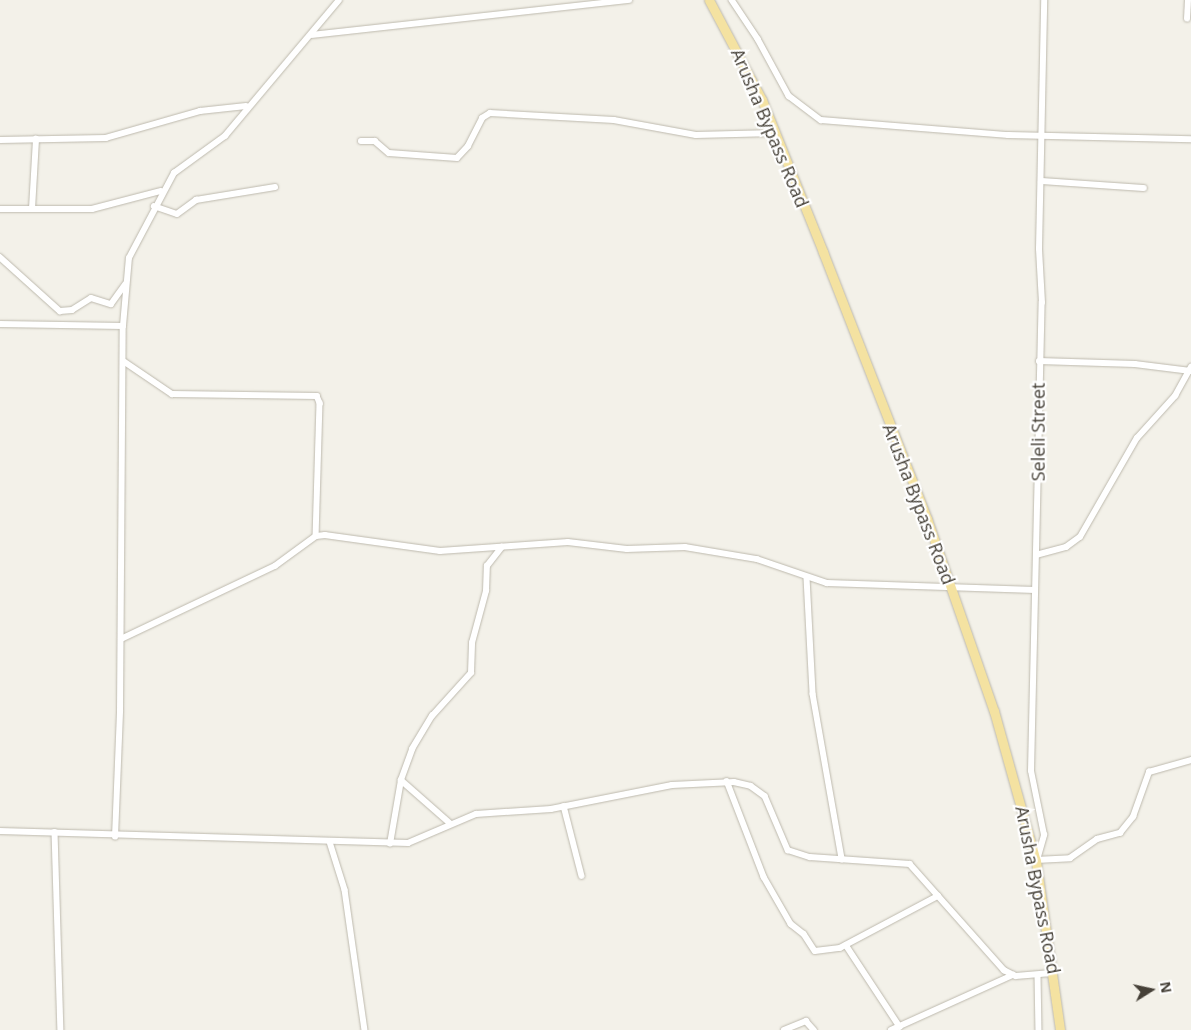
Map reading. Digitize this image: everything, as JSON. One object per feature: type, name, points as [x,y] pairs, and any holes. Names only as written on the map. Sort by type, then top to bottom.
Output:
[{"type":"main road","name":"Arusha Bypass Road","points":[[709,0],[748,70],[775,133],[950,586],[994,711],[1036,861],[1054,973],[1060,1030]]},
{"type":"street","points":[[115,837],[125,362],[123,326],[126,283],[131,252],[161,191],[179,168],[225,136],[246,106],[312,35],[339,0]]},
{"type":"street","points":[[312,35],[629,0]]},
{"type":"street","points":[[732,0],[758,39],[789,96],[816,118],[882,127],[1043,135],[1191,139]]},
{"type":"street","name":"Seleli Street","points":[[1036,861],[1044,832],[1031,771],[1044,0]]},
{"type":"street","points":[[1187,19],[1188,0]]},
{"type":"street","points":[[0,140],[106,138],[200,112],[246,106]]},
{"type":"street","points":[[361,141],[375,141],[389,153],[457,158],[468,146],[482,118],[490,113],[614,120],[696,136],[775,133]]},
{"type":"street","points":[[32,209],[36,139]]},
{"type":"street","points":[[1042,181],[1144,188]]},
{"type":"street","points":[[154,206],[177,214],[196,200],[275,187]]},
{"type":"street","points":[[0,209],[92,209],[161,191]]},
{"type":"street","points":[[0,258],[52,306],[64,312],[88,299],[111,304],[126,283]]},
{"type":"street","points":[[0,324],[123,326]]},
{"type":"street","points":[[1036,555],[1066,547],[1080,537],[1137,438],[1175,396],[1190,369],[1039,360]]},
{"type":"street","points":[[125,362],[172,394],[317,396],[320,403],[316,536]]},
{"type":"street","points":[[120,639],[275,566],[316,536],[440,551],[568,542],[626,549],[685,548],[757,560],[806,578],[827,582],[1035,590]]},
{"type":"street","points":[[390,844],[401,780],[421,732],[470,675],[472,643],[486,591],[487,566],[502,547]]},
{"type":"street","points":[[806,578],[813,694],[842,859]]},
{"type":"street","points":[[1036,861],[1070,858],[1097,839],[1120,833],[1133,817],[1149,772],[1191,760]]},
{"type":"street","points":[[401,780],[450,823]]},
{"type":"street","points":[[727,781],[754,855],[791,924],[818,953],[846,945],[938,896]]},
{"type":"street","points":[[0,831],[56,832],[115,837],[390,844],[425,839],[450,823],[487,812],[564,806],[672,784],[727,781],[751,786],[765,796],[788,850],[810,857],[910,864],[986,954],[1012,976]]},
{"type":"street","points":[[564,806],[582,876]]},
{"type":"street","points":[[56,832],[61,1030]]},
{"type":"street","points":[[330,842],[345,890],[365,1030]]},
{"type":"street","points":[[846,945],[900,1027]]},
{"type":"street","points":[[891,1030],[1012,976],[1054,973]]},
{"type":"street","points":[[1038,975],[1039,1030]]},
{"type":"street","points":[[784,1030],[806,1021],[814,1030]]}]
